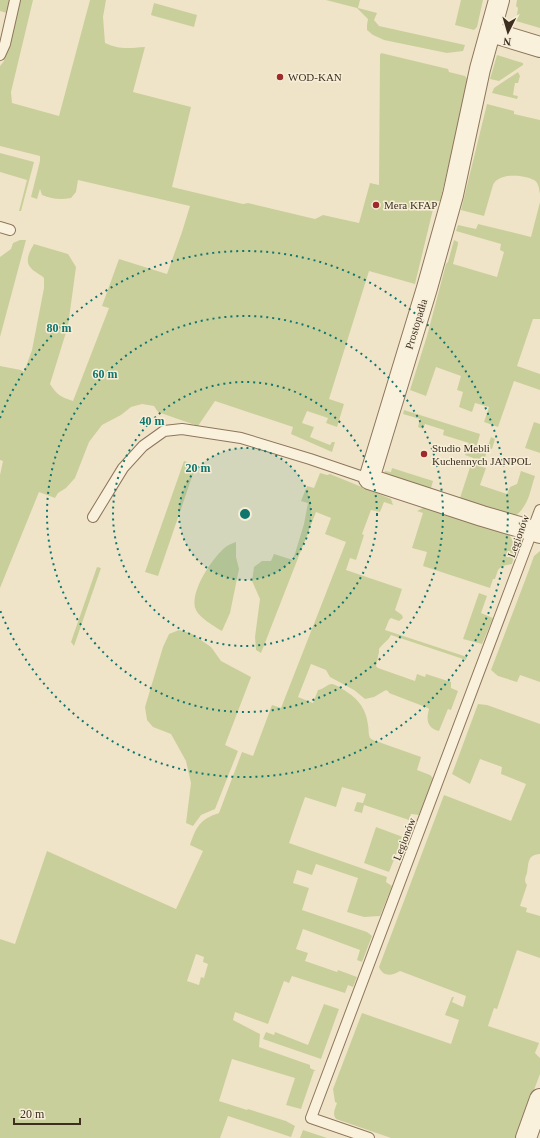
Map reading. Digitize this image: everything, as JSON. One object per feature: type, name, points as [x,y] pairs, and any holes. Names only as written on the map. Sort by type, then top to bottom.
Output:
[{"type":"street","name":"Prostopadła","points":[[369,479],[452,201],[480,69],[499,0]]},
{"type":"street","points":[[491,32],[540,47]]},
{"type":"street","points":[[369,479],[482,516],[537,532]]},
{"type":"street","points":[[526,1138],[540,1100]]},
{"type":"lane","points":[[0,55],[5,44],[15,0]]},
{"type":"lane","points":[[0,227],[10,230]]},
{"type":"lane","points":[[93,517],[123,468],[143,446],[164,431],[182,429],[241,438],[369,479]]},
{"type":"lane","name":"Legionów","points":[[369,1138],[311,1118],[537,532],[540,510]]},
{"type":"green space","points":[[0,0],[11,0],[7,13],[0,11]]},
{"type":"green space","points":[[19,0],[33,0],[11,92],[12,103],[59,116],[90,0],[106,0],[103,17],[105,43],[120,48],[145,47],[133,92],[191,107],[172,187],[315,219],[323,215],[359,223],[370,183],[379,185],[381,53],[448,69],[449,72],[465,76],[469,81],[440,201],[435,201],[415,284],[369,271],[329,399],[344,404],[337,427],[326,423],[328,418],[307,411],[302,423],[314,427],[310,437],[330,445],[332,442],[335,442],[332,452],[291,434],[293,427],[215,401],[198,426],[158,412],[154,406],[142,404],[131,407],[121,415],[102,425],[89,442],[75,478],[66,488],[58,493],[55,498],[39,492],[0,588],[0,475],[3,461],[0,460],[0,366],[21,370],[24,372],[32,350],[44,288],[44,278],[34,271],[29,265],[28,256],[34,244],[68,254],[76,267],[68,326],[50,384],[60,395],[73,401],[109,308],[102,306],[119,259],[167,274],[190,206],[78,180],[76,192],[71,198],[60,199],[42,195],[40,189],[37,199],[31,197],[40,156],[0,146],[0,66],[4,61]]},
{"type":"green space","points":[[326,0],[360,0],[358,8],[377,13],[374,20],[379,26],[465,45],[463,51],[447,53],[384,40],[373,35],[367,30],[368,19],[357,8]]},
{"type":"green space","points":[[461,0],[483,0],[477,27],[474,30],[455,25]]},
{"type":"green space","points":[[517,0],[540,0],[540,28],[516,21],[518,8],[516,6]]},
{"type":"green space","points":[[154,3],[197,15],[194,27],[151,15]]},
{"type":"green space","points":[[497,55],[523,63],[523,65],[499,81],[490,79]]},
{"type":"green space","points":[[518,72],[520,76],[518,83],[515,83],[513,95],[518,96],[517,99],[492,93],[494,88]]},
{"type":"green space","points":[[487,104],[514,111],[514,114],[540,120],[540,194],[537,183],[529,178],[511,176],[500,178],[493,185],[484,216],[461,210]]},
{"type":"green space","points":[[0,153],[34,162],[21,211],[19,211],[27,180],[0,172]]},
{"type":"green space","points":[[540,202],[540,319],[533,319],[517,366],[540,374],[540,390],[514,381],[498,427],[484,422],[489,407],[475,403],[472,412],[459,407],[463,392],[457,390],[461,376],[436,367],[426,396],[410,390],[454,240],[458,242],[458,244],[453,264],[497,277],[504,252],[500,250],[501,244],[456,231],[458,225],[476,229],[478,224],[531,237]]},
{"type":"green space","points":[[20,240],[26,240],[0,337],[0,257],[11,249],[13,243]]},
{"type":"green space","points":[[404,410],[480,434],[477,445],[481,446],[489,443],[491,437],[495,439],[492,449],[488,448],[482,467],[486,468],[480,485],[507,494],[510,487],[517,484],[521,471],[535,476],[528,499],[522,509],[513,518],[458,504],[473,458],[465,455],[469,443],[443,435],[444,430],[425,424],[423,429],[418,427],[420,419],[403,414]]},
{"type":"green space","points":[[534,422],[540,424],[540,453],[525,448]]},
{"type":"green space","points":[[184,461],[196,465],[158,576],[145,572]]},
{"type":"green space","points":[[392,468],[433,481],[429,495],[384,474],[385,471],[391,472]]},
{"type":"green space","points":[[320,473],[327,475],[330,474],[391,499],[393,505],[384,502],[380,512],[371,510],[362,534],[364,535],[356,560],[350,558],[346,570],[402,589],[395,610],[402,615],[403,618],[399,621],[391,618],[385,630],[467,657],[466,660],[391,635],[379,649],[376,666],[378,668],[415,681],[417,674],[425,677],[426,674],[451,682],[451,688],[458,691],[451,710],[448,709],[439,731],[432,728],[428,723],[428,708],[389,693],[386,690],[374,697],[365,699],[354,690],[330,677],[326,670],[311,664],[298,697],[313,703],[318,690],[330,684],[340,687],[355,698],[364,710],[370,738],[421,757],[417,770],[430,775],[433,778],[419,815],[411,814],[409,820],[364,805],[362,813],[354,811],[357,802],[363,803],[366,794],[342,787],[336,807],[305,797],[289,843],[387,877],[386,882],[392,886],[380,916],[364,917],[347,912],[358,878],[316,864],[312,875],[297,870],[293,883],[309,888],[302,910],[367,932],[372,936],[362,962],[357,960],[360,950],[303,929],[296,949],[308,953],[305,961],[357,977],[353,987],[348,985],[345,993],[292,976],[289,983],[284,981],[268,1024],[235,1012],[233,1020],[260,1034],[259,1047],[310,1065],[310,1068],[316,1071],[314,1071],[301,1109],[286,1105],[295,1078],[232,1059],[219,1101],[286,1121],[295,1126],[291,1137],[228,1116],[220,1138],[0,1138],[0,939],[15,944],[47,851],[176,909],[203,851],[190,845],[194,833],[203,821],[219,813],[242,752],[253,756],[272,705],[281,708],[346,542],[325,534],[331,518],[316,512],[261,653],[256,650],[255,637],[260,599],[252,581],[254,567],[262,561],[271,561],[274,554],[293,560],[304,524],[308,503],[301,501],[307,486],[314,488]],"holes":[[[196,954],[204,957],[203,962],[208,964],[204,978],[201,977],[199,985],[187,981]]]},
{"type":"green space","points":[[425,507],[508,533],[513,541],[514,548],[512,564],[502,566],[498,570],[490,588],[423,566],[427,552],[412,548],[423,513],[417,511]]},
{"type":"green space","points":[[236,542],[236,557],[239,569],[230,613],[222,631],[200,616],[196,610],[196,594],[209,566],[227,546]]},
{"type":"green space","points":[[540,551],[540,682],[520,675],[517,682],[498,676],[491,670],[534,556]]},
{"type":"green space","points":[[97,567],[101,568],[74,646],[71,642]]},
{"type":"green space","points":[[479,593],[487,596],[481,613],[493,618],[482,644],[463,639]]},
{"type":"green space","points":[[179,630],[192,634],[211,647],[221,661],[251,677],[225,745],[238,751],[215,809],[201,815],[193,826],[186,823],[191,783],[186,761],[171,734],[153,727],[147,720],[145,707],[163,647],[169,634]]},
{"type":"green space","points":[[478,704],[487,705],[540,724],[540,854],[533,856],[529,860],[525,879],[527,885],[520,906],[527,908],[526,912],[540,916],[540,958],[517,950],[497,1009],[494,1008],[488,1026],[539,1043],[535,1053],[540,1058],[540,1074],[516,1138],[391,1138],[336,1119],[334,1113],[337,1103],[335,1102],[333,1089],[362,1013],[451,1044],[459,1020],[445,1015],[452,997],[454,997],[452,1002],[463,1007],[466,996],[400,971],[391,975],[385,974],[379,967],[444,795],[511,821],[526,784],[501,774],[502,767],[480,759],[470,784],[452,774]]},
{"type":"green space","points":[[376,827],[403,837],[389,872],[364,863]]},
{"type":"green space","points":[[324,1004],[339,1009],[321,1059],[263,1039],[266,1032],[274,1035],[275,1032],[308,1045]]},
{"type":"green space","points":[[303,1130],[327,1138],[300,1138]]},
{"type":"place","name":"WOD-KAN","points":[[280,77]]},
{"type":"place","name":"Mera KFAP","points":[[376,205]]},
{"type":"place","name":"Studio Mebli Kuchennych JANPOL","points":[[424,454]]}]
